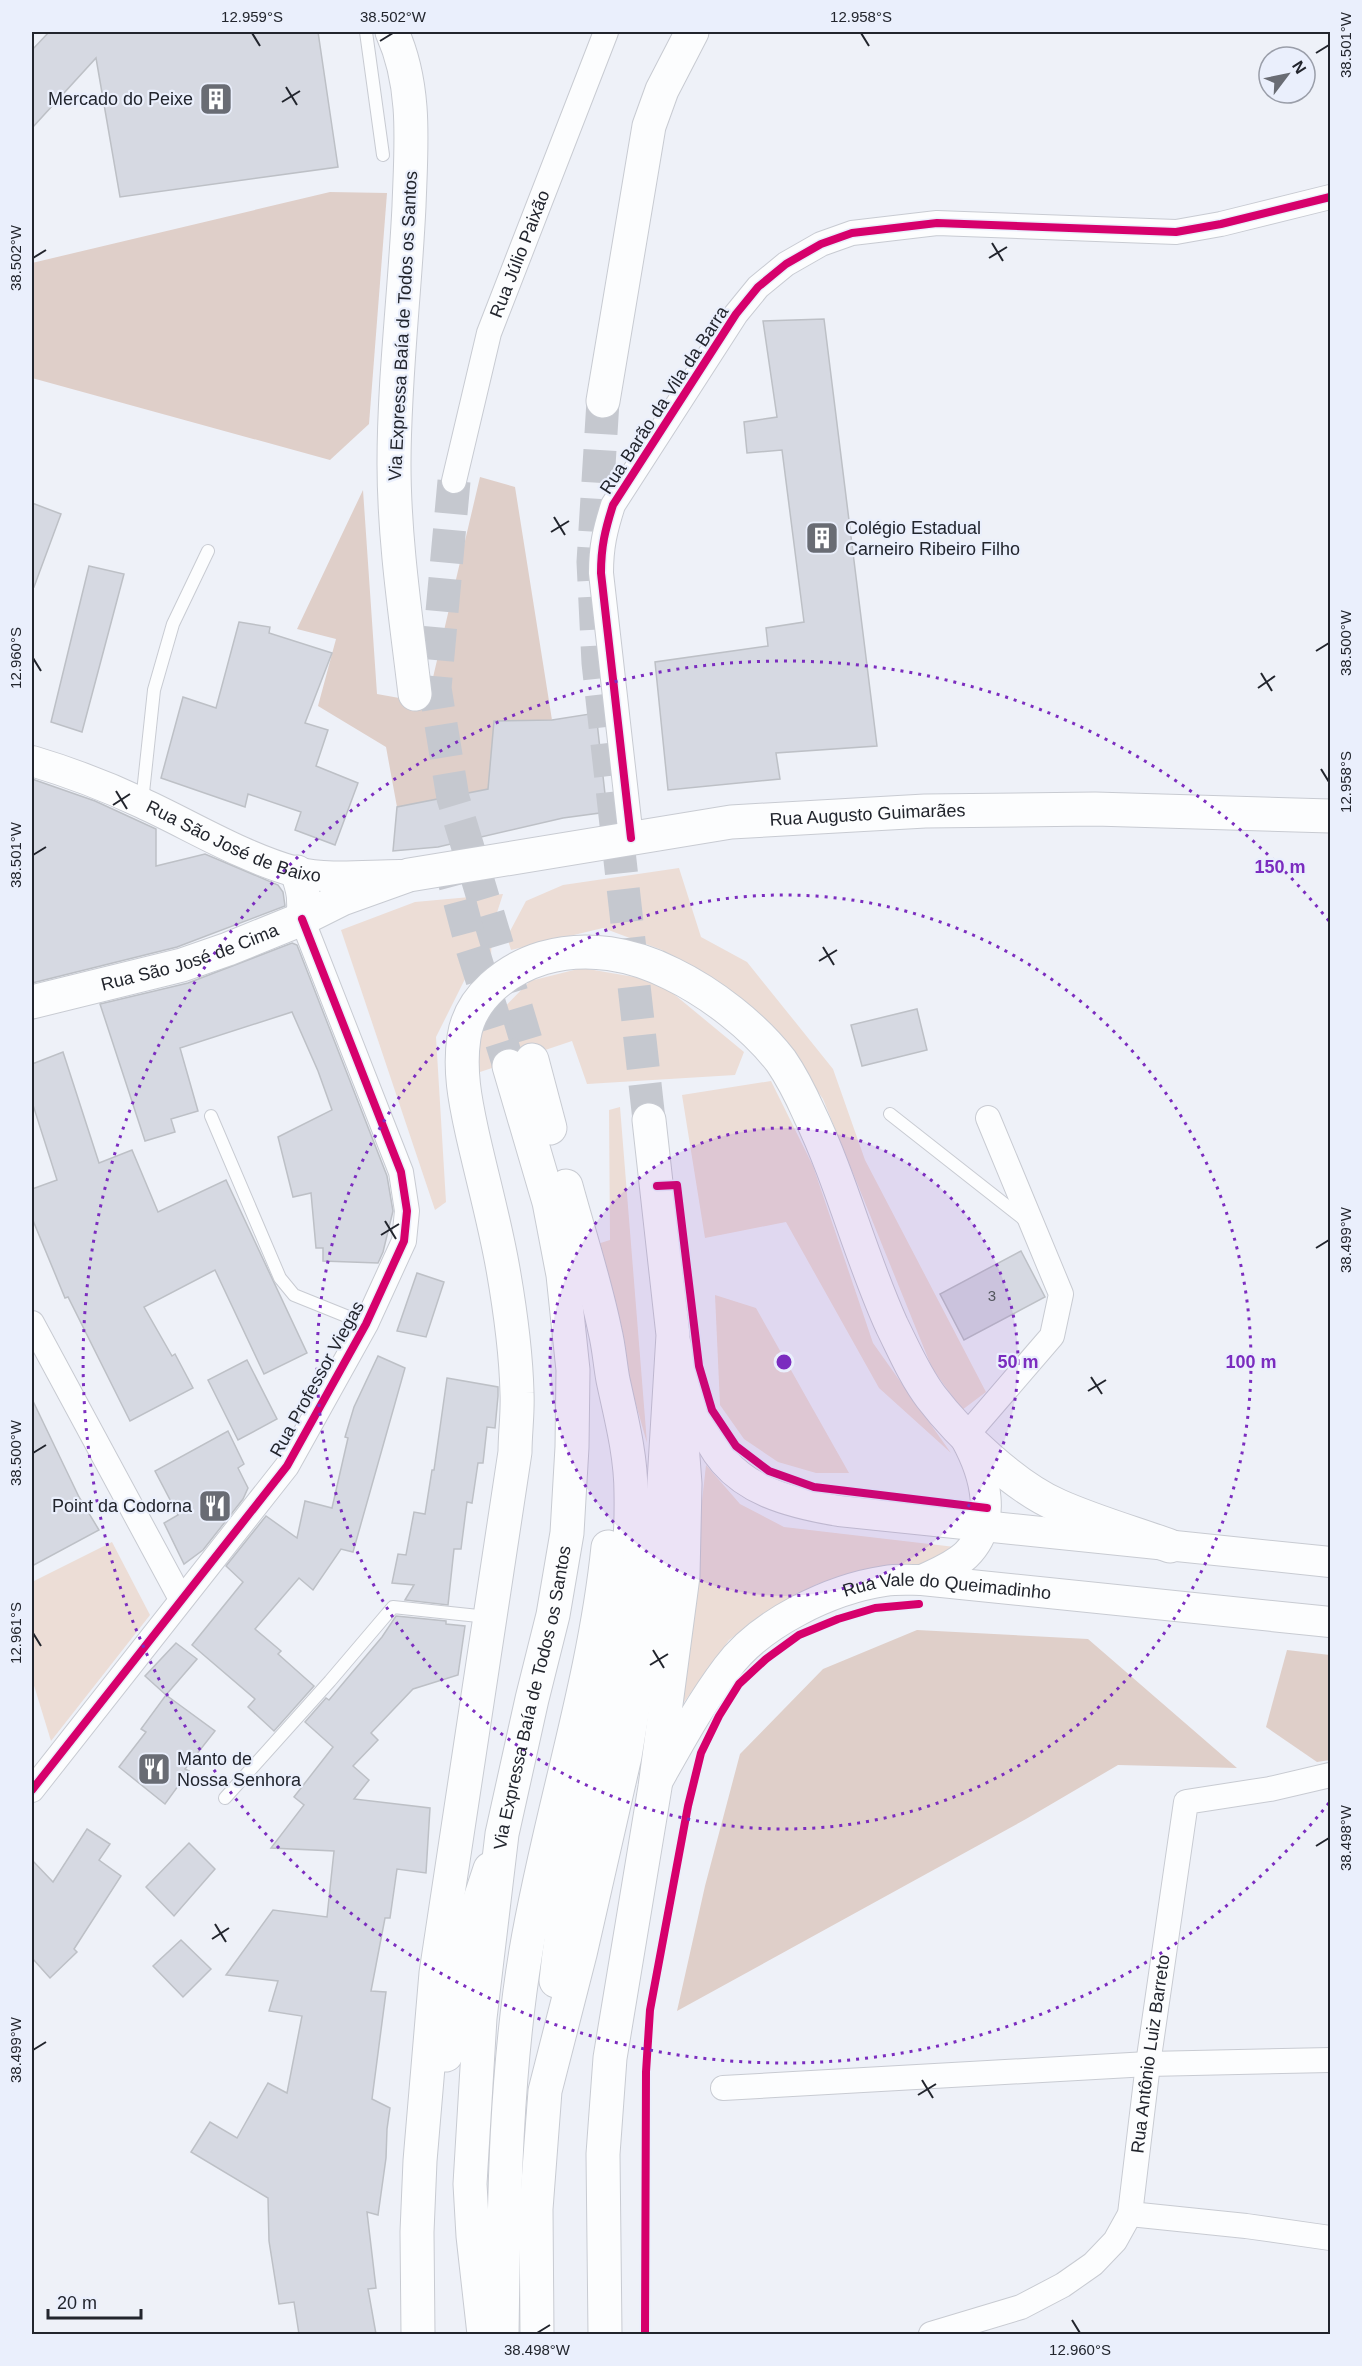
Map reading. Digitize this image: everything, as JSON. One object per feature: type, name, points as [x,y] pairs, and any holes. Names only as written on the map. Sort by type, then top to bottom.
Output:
[{"type":"main road","name":"Via Expressa Baía de Todos os Santos","points":[[392,32],[407,77],[412,124],[405,286],[397,371],[394,465],[401,569],[415,694]]},
{"type":"main road","points":[[603,401],[649,126],[662,90],[692,32]]},
{"type":"main road","name":"Rua Augusto Guimarães","points":[[410,874],[731,822],[925,811],[1095,809],[1330,816]]},
{"type":"main road","points":[[297,872],[305,907],[302,920]]},
{"type":"main road","name":"Rua São José de Cima","points":[[32,1002],[182,965],[228,950],[302,920],[342,899],[410,874]]},
{"type":"main road","points":[[418,2334],[417,2232],[420,2161],[436,1973],[515,1452],[517,1394],[503,1268],[460,1073],[464,1031],[473,1011],[486,993],[498,981],[532,961],[555,954],[585,951],[614,954],[653,964],[696,986],[740,1018],[780,1060],[797,1087],[823,1141],[880,1299],[905,1353],[929,1394],[965,1437],[1010,1475],[1056,1505],[1170,1546]]},
{"type":"main road","name":"Via Expressa Baía de Todos os Santos","points":[[484,2334],[473,2236],[470,2184],[480,2018],[502,1833],[531,1699],[553,1614],[567,1533],[572,1447],[573,1370],[563,1275],[520,1063],[605,1331],[611,1371]]},
{"type":"main road","points":[[605,2334],[603,2154],[610,2058],[655,1787],[682,1576],[685,1484],[673,1335],[649,1120]]},
{"type":"main road","points":[[545,2091],[580,1954],[625,1756],[663,1498],[673,1335]]},
{"type":"main road","points":[[537,2334],[536,2208],[545,2091],[565,1911],[594,1774],[626,1596],[631,1538],[631,1490],[624,1430],[611,1371]]},
{"type":"main road","points":[[502,2334],[506,2146],[514,2037],[531,1927],[593,1654],[605,1577],[611,1522],[611,1371]]},
{"type":"main road","points":[[420,2161],[447,2052],[476,1914],[502,1833]]},
{"type":"street","name":"Rua Júlio Paixão","points":[[454,481],[489,333],[606,32]]},
{"type":"street","name":"Rua Barão da Vila da Barra","points":[[631,838],[601,573],[605,530],[613,505],[736,314],[758,287],[786,264],[821,244],[852,233],[937,223],[1176,232],[1232,222],[1330,197]]},
{"type":"street","name":"Rua São José de Baixo","points":[[32,761],[69,772],[142,803],[210,836],[297,872],[338,876],[410,874]]},
{"type":"street","name":"Rua Professor Viegas","points":[[32,1790],[287,1466],[366,1324],[404,1241],[407,1211],[401,1172],[302,920]]},
{"type":"street","points":[[922,1580],[951,1566],[966,1555],[977,1541],[987,1508],[986,1487],[981,1468],[965,1437],[1052,1336],[1061,1294],[988,1118]]},
{"type":"street","points":[[32,1323],[181,1599]]},
{"type":"street","points":[[673,1335],[696,1415],[711,1444],[728,1468],[748,1484],[804,1505],[1330,1562]]},
{"type":"street","name":"Rua Vale do Queimadinho","points":[[655,1787],[694,1717],[728,1666],[755,1640],[789,1616],[818,1600],[855,1587],[887,1580],[922,1580],[1330,1622]]},
{"type":"street","name":"Rua Antônio Luiz Barreto","points":[[931,2334],[1021,2307],[1063,2285],[1101,2257],[1115,2241],[1130,2214],[1148,2064],[1186,1802],[1270,1789],[1330,1775]]},
{"type":"street","points":[[723,2088],[1148,2064],[1330,2060]]},
{"type":"street","points":[[1130,2214],[1246,2226],[1330,2238]]},
{"type":"lane","points":[[366,32],[383,155]]},
{"type":"lane","points":[[142,803],[154,690],[173,624],[208,551]]},
{"type":"lane","points":[[890,1114],[1033,1226]]},
{"type":"lane","points":[[211,1116],[280,1278],[294,1295],[366,1324]]},
{"type":"lane","points":[[225,1798],[393,1607],[490,1617]]},
{"type":"shaded area","points":[[330,192],[387,193],[369,424],[330,460],[32,378],[32,263]]},
{"type":"shaded area","points":[[480,477],[515,487],[552,720],[563,818],[393,851],[397,807],[386,747],[318,706],[336,639],[297,629],[363,490],[377,694],[427,703]]},
{"type":"shaded area","points":[[679,868],[701,937],[747,962],[833,1069],[865,1160],[986,1392],[962,1410],[932,1368],[823,1099],[774,1029],[662,950],[603,928],[511,950],[507,937],[526,901],[563,885]]},
{"type":"shaded area","points":[[503,894],[492,928],[491,958],[465,979],[436,1037],[446,1202],[435,1210],[341,930],[415,902]]},
{"type":"shaded area","points":[[582,968],[658,981],[744,1052],[735,1075],[587,1084],[572,1041],[477,1073],[480,1032],[530,981]]},
{"type":"shaded area","points":[[771,1081],[813,1166],[873,1343],[951,1453],[879,1388],[786,1222],[705,1238],[682,1095]]},
{"type":"shaded area","points":[[620,1107],[647,1443],[591,1246],[610,1240],[609,1110]]},
{"type":"shaded area","points":[[715,1295],[756,1308],[849,1473],[816,1473],[778,1462],[744,1439],[720,1405]]},
{"type":"shaded area","points":[[706,1465],[740,1504],[784,1527],[955,1547],[930,1562],[817,1584],[772,1609],[729,1640],[679,1709]]},
{"type":"shaded area","points":[[112,1542],[150,1615],[51,1741],[32,1679],[32,1582]]},
{"type":"shaded area","points":[[917,1630],[1088,1639],[1237,1768],[1118,1765],[1026,1819],[677,2011],[705,1886],[740,1754],[823,1669]]},
{"type":"shaded area","points":[[1287,1650],[1330,1655],[1330,1760],[1317,1762],[1266,1727]]},
{"type":"building","name":"Mercado do Peixe","points":[[49,32],[318,32],[338,167],[120,197],[96,58],[32,128],[32,50]]},
{"type":"building","name":"Colégio Estadual Carneiro Ribeiro Filho","points":[[824,319],[877,746],[776,753],[780,779],[668,790],[655,662],[768,646],[766,628],[804,622],[782,450],[747,453],[744,422],[777,417],[763,321]]},
{"type":"building","points":[[32,503],[61,514],[34,587],[32,586]]},
{"type":"building","points":[[89,566],[124,574],[82,732],[51,722]]},
{"type":"building","points":[[239,622],[270,627],[269,633],[332,653],[305,723],[328,730],[316,766],[358,783],[335,845],[295,830],[301,812],[248,794],[245,807],[161,778],[183,697],[216,708]]},
{"type":"building","points":[[596,713],[607,812],[563,818],[438,847],[393,851],[397,807],[488,789],[494,721],[552,720]]},
{"type":"building","points":[[32,779],[95,801],[156,829],[156,866],[205,854],[278,885],[283,892],[285,906],[177,947],[32,983]]},
{"type":"building","points":[[292,943],[297,945],[387,1176],[393,1211],[378,1263],[323,1261],[323,1248],[316,1248],[311,1193],[293,1197],[278,1137],[332,1110],[292,1012],[180,1048],[198,1111],[171,1119],[175,1132],[145,1141],[100,1004],[188,983]]},
{"type":"building","points":[[917,1009],[927,1050],[862,1066],[851,1025]]},
{"type":"building","points":[[63,1052],[99,1163],[132,1150],[158,1212],[226,1180],[307,1353],[264,1374],[215,1270],[144,1307],[172,1356],[175,1354],[193,1388],[130,1421],[68,1297],[65,1298],[32,1218],[32,1189],[57,1180],[32,1102],[32,1064]]},
{"type":"building","points":[[1021,1251],[1045,1297],[964,1340],[940,1294]]},
{"type":"building","points":[[417,1273],[444,1282],[426,1337],[397,1331]]},
{"type":"building","points":[[378,1356],[405,1368],[353,1552],[341,1549],[313,1590],[299,1578],[255,1629],[281,1651],[278,1654],[314,1686],[274,1731],[248,1707],[255,1699],[192,1645],[243,1582],[226,1566],[266,1516],[297,1538],[305,1501],[332,1508],[348,1438],[345,1437],[354,1407]]},
{"type":"building","points":[[247,1360],[277,1419],[238,1440],[208,1380]]},
{"type":"building","points":[[447,1378],[498,1387],[495,1428],[487,1427],[483,1463],[478,1463],[472,1503],[467,1502],[461,1549],[454,1549],[448,1605],[405,1600],[414,1585],[392,1583],[398,1554],[406,1555],[414,1512],[425,1514],[432,1470],[434,1470]]},
{"type":"building","points":[[32,1399],[79,1497],[99,1530],[32,1566]]},
{"type":"building","points":[[228,1431],[244,1464],[238,1468],[248,1488],[243,1499],[203,1550],[184,1564],[164,1523],[178,1515],[155,1471]]},
{"type":"building","points":[[396,1616],[446,1621],[446,1624],[465,1626],[458,1675],[413,1689],[371,1733],[378,1740],[353,1766],[369,1780],[354,1799],[430,1808],[426,1873],[397,1869],[390,1918],[385,1918],[371,1991],[386,1992],[372,2099],[390,2108],[378,2215],[367,2212],[376,2288],[368,2289],[376,2334],[299,2334],[294,2302],[279,2304],[269,2241],[268,2198],[191,2152],[210,2122],[237,2138],[268,2083],[287,2093],[302,2016],[269,2011],[278,1981],[226,1975],[273,1910],[327,1917],[334,1851],[271,1848],[304,1805],[294,1797],[333,1747],[305,1722],[326,1698],[329,1700],[382,1637]]},
{"type":"building","points":[[176,1643],[197,1659],[166,1695],[145,1676]]},
{"type":"building","points":[[166,1695],[215,1731],[185,1769],[189,1771],[165,1804],[119,1767],[146,1732],[141,1729]]},
{"type":"building","points":[[87,1829],[110,1844],[99,1860],[121,1876],[74,1949],[77,1952],[50,1978],[32,1958],[32,1860],[53,1882]]},
{"type":"building","points":[[189,1843],[215,1869],[174,1916],[146,1887]]},
{"type":"building","points":[[181,1940],[211,1969],[183,1997],[153,1966]]},
{"type":"tunnel","points":[[603,401],[593,562],[598,663],[649,1120]]},
{"type":"tunnel","points":[[454,481],[435,688],[453,798],[532,1060]]},
{"type":"tunnel","points":[[447,854],[472,948],[509,1066]]},
{"type":"cycle path","points":[[631,838],[601,573],[606,531],[613,505],[736,314],[758,287],[786,264],[821,244],[852,233],[937,223],[1176,232],[1221,224],[1330,197]]},
{"type":"cycle path","points":[[32,1790],[287,1466],[366,1324],[404,1241],[407,1211],[401,1172],[302,919]]},
{"type":"cycle path","points":[[657,1186],[677,1185],[699,1366],[712,1410],[736,1446],[769,1471],[814,1487],[987,1508]]},
{"type":"cycle path","points":[[645,2334],[646,2072],[650,2010],[688,1806],[701,1753],[719,1716],[739,1684],[766,1659],[799,1635],[838,1619],[875,1608],[919,1604]]},
{"type":"place","name":"Mercado do Peixe","points":[[216,99]]},
{"type":"place","name":"Colégio Estadual Carneiro Ribeiro Filho","points":[[822,538]]},
{"type":"place","name":"Point da Codorna","points":[[215,1506]]},
{"type":"place","name":"Manto de Nossa Senhora","points":[[154,1769]]}]
